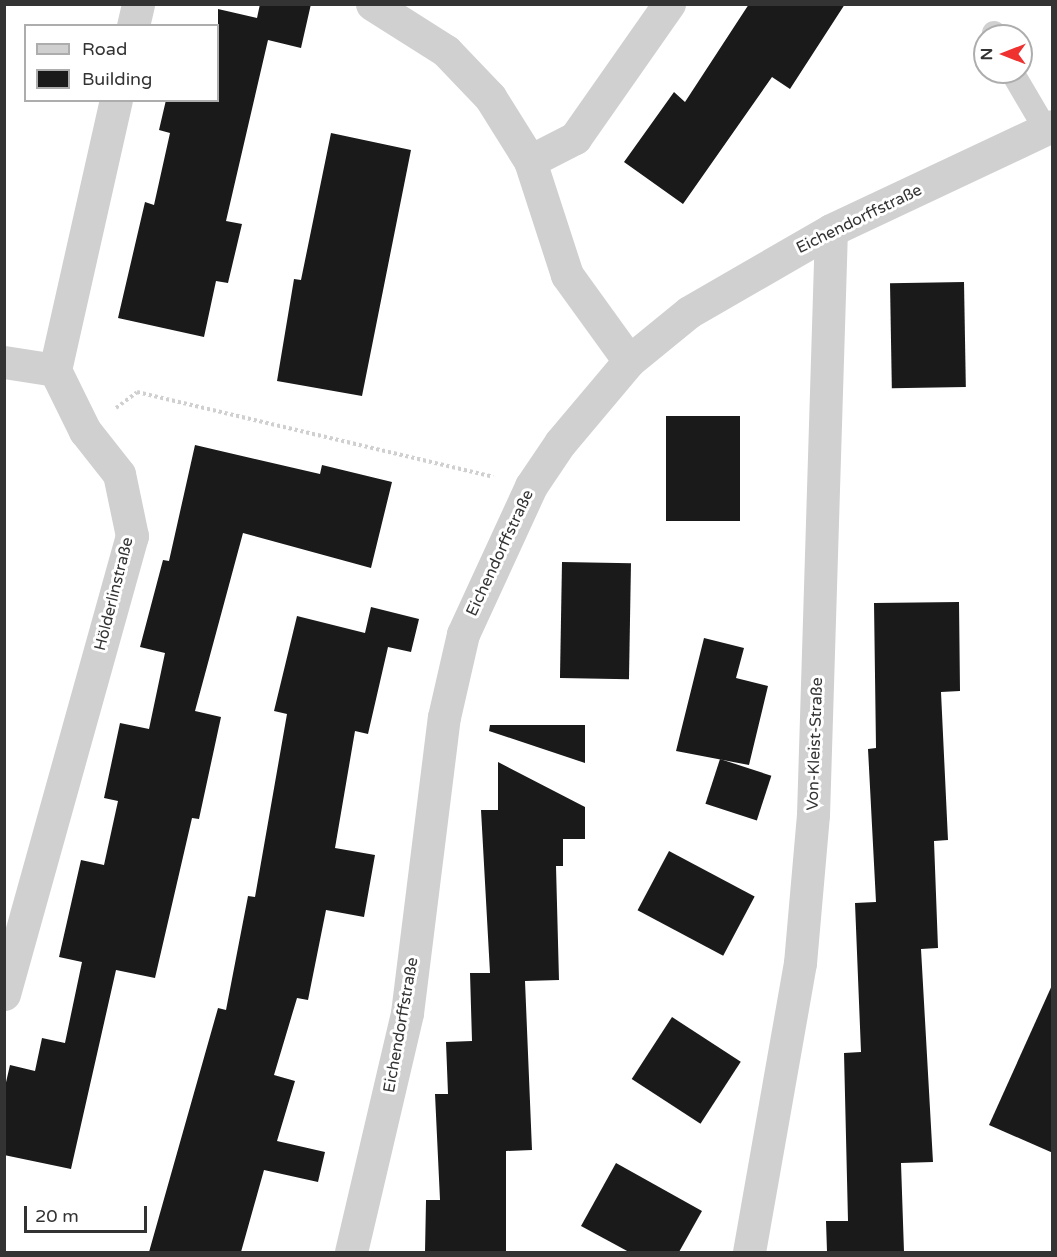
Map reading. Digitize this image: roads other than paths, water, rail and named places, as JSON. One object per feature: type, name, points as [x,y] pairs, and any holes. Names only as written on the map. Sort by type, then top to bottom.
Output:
[{"type":"street","points":[[134,24],[138,4]]},
{"type":"street","points":[[372,4],[446,51],[489,97],[530,161],[567,275],[629,361]]},
{"type":"street","points":[[530,161],[575,138],[669,4]]},
{"type":"street","points":[[4,362],[55,370],[116,102]]},
{"type":"street","name":"Eichendorffstraße","points":[[351,1252],[407,1013],[444,717],[463,634],[531,486],[560,443],[629,361],[689,312],[831,230],[1049,128]]},
{"type":"street","name":"Von-Kleist-Straße","points":[[749,1252],[800,963],[813,815],[831,230]]},
{"type":"street","name":"Hölderlinstraße","points":[[4,994],[132,536],[119,474],[85,430],[55,370]]},
{"type":"lane","points":[[1020,84],[1049,128]]}]
